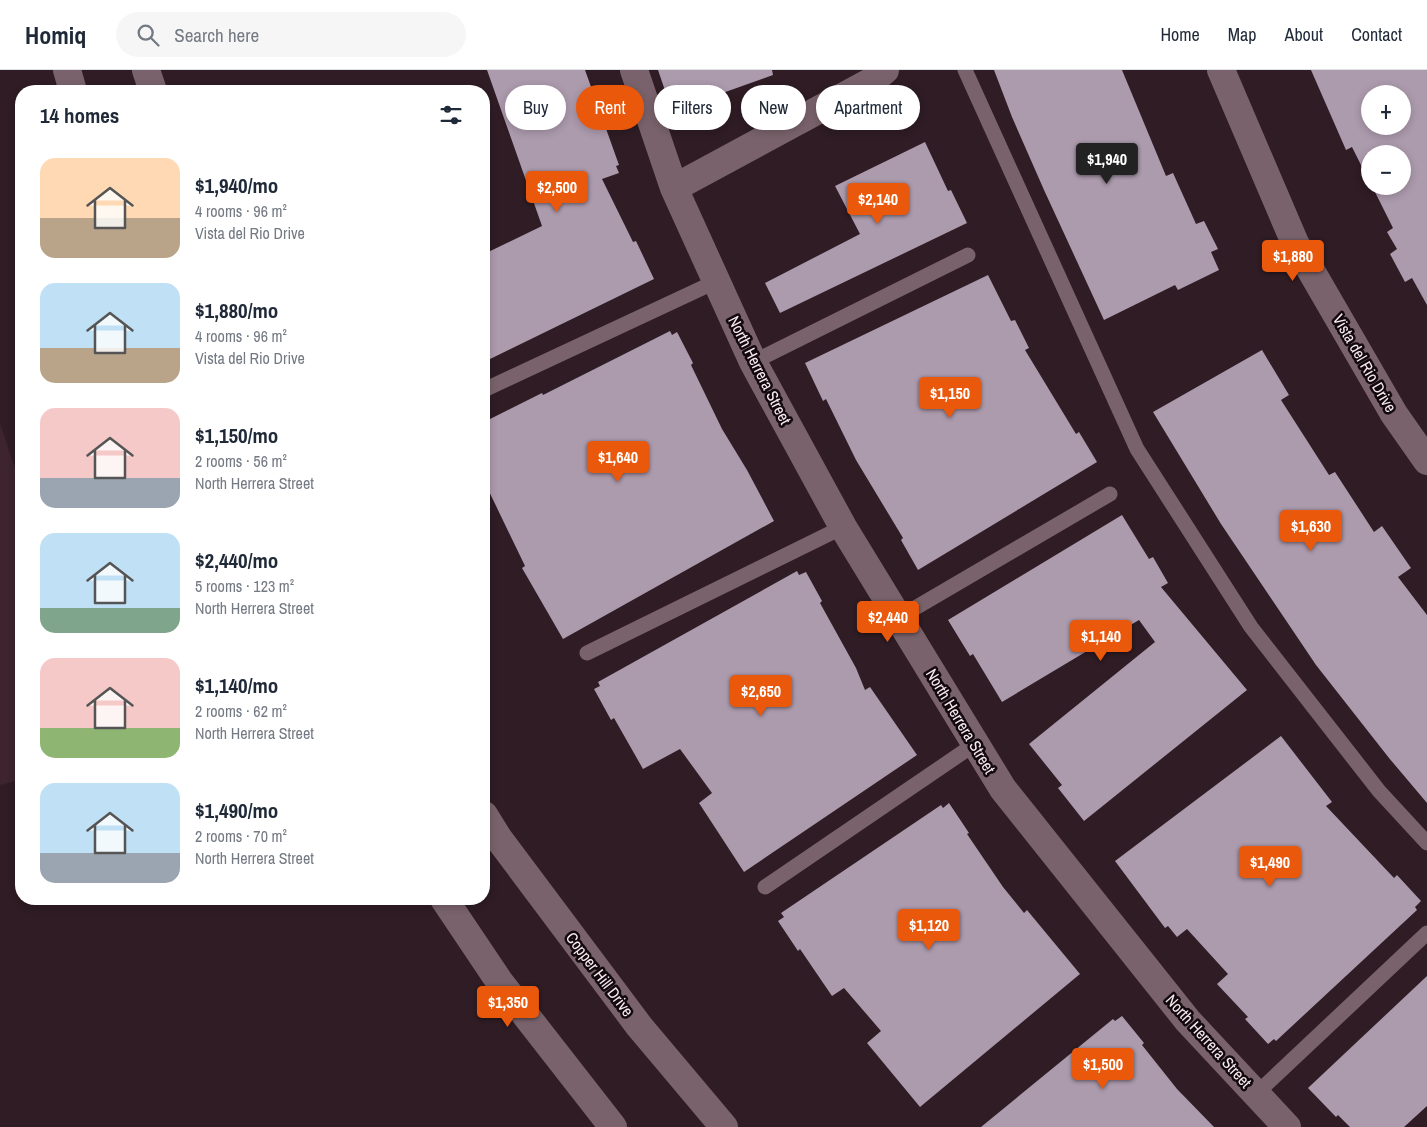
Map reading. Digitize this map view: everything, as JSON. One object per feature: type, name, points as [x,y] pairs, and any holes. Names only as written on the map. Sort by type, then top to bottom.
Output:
[{"type":"street","points":[[67,70],[71,85]]},
{"type":"street","points":[[146,70],[151,85]]},
{"type":"street","name":"North Herrera Street","points":[[634,70],[674,188],[715,282],[754,362],[842,527],[1003,789],[1182,1013],[1287,1127]]},
{"type":"street","points":[[674,188],[872,81],[885,70]]},
{"type":"street","name":"Vista del Rio Drive","points":[[1221,70],[1295,243],[1394,414],[1427,461]]},
{"type":"street","name":"Copper Hill Drive","points":[[490,825],[638,1026],[724,1127]]},
{"type":"street","points":[[448,905],[499,981],[613,1127]]},
{"type":"lane","points":[[965,70],[1136,449],[1251,627],[1379,792],[1427,843]]},
{"type":"lane","points":[[754,362],[968,254]]},
{"type":"lane","points":[[490,387],[715,282]]},
{"type":"lane","points":[[898,618],[1110,494]]},
{"type":"lane","points":[[587,653],[842,527]]},
{"type":"lane","points":[[765,888],[976,744]]},
{"type":"lane","points":[[1256,1094],[1427,933]]},
{"type":"shaded area","points":[[0,423],[15,469],[15,781],[0,785]]},
{"type":"building","points":[[487,70],[585,70],[590,85],[576,85],[576,130],[606,130],[619,165],[616,166],[619,173],[602,179],[633,242],[636,241],[654,279],[490,359],[490,251],[542,226],[508,130],[566,130],[566,85],[505,85],[505,121]]},
{"type":"building","points":[[658,70],[772,70],[773,75],[731,90],[731,85],[663,85]]},
{"type":"building","points":[[994,70],[1122,70],[1166,176],[1173,173],[1196,224],[1204,221],[1218,249],[1211,252],[1219,270],[1178,290],[1175,285],[1104,320],[1044,190]]},
{"type":"building","points":[[1311,70],[1427,70],[1427,305],[1412,278],[1405,282],[1390,254],[1397,249],[1387,232],[1393,228],[1376,195],[1411,195],[1411,145],[1361,145],[1361,165],[1352,147],[1346,150]]},
{"type":"building","points":[[925,142],[948,191],[951,190],[967,223],[780,313],[765,283],[860,234],[835,186]]},
{"type":"building","points":[[988,275],[1011,321],[1015,320],[1029,348],[1025,350],[1076,434],[1079,432],[1097,462],[918,570],[901,540],[903,538],[856,460],[826,399],[823,401],[805,363]]},
{"type":"building","points":[[670,331],[672,335],[677,332],[722,429],[747,470],[774,521],[563,639],[522,568],[525,566],[490,493],[490,419],[542,393],[543,395]]},
{"type":"building","points":[[1262,350],[1289,395],[1281,400],[1329,475],[1335,472],[1374,532],[1382,526],[1411,568],[1398,577],[1427,615],[1427,803],[1316,665],[1221,524],[1153,412]]},
{"type":"building","points":[[1122,515],[1149,559],[1153,557],[1168,583],[1161,587],[1247,690],[1084,821],[1058,788],[1062,785],[1029,744],[1155,642],[1139,620],[1002,702],[973,654],[970,656],[948,620]]},
{"type":"building","points":[[797,571],[799,575],[806,572],[822,601],[820,603],[856,668],[865,690],[870,687],[917,755],[744,872],[699,803],[712,793],[680,749],[643,769],[614,718],[611,720],[594,689],[600,686],[598,682]]},
{"type":"building","points":[[1281,736],[1332,802],[1326,806],[1394,878],[1397,875],[1421,901],[1415,907],[1417,910],[1276,1041],[1274,1039],[1268,1044],[1245,1019],[1248,1017],[1217,984],[1228,974],[1187,929],[1177,937],[1168,926],[1165,928],[1115,861]]},
{"type":"building","points":[[949,803],[969,833],[967,834],[1003,887],[1024,913],[1027,910],[1080,974],[920,1107],[867,1043],[881,1031],[844,988],[832,996],[778,921],[784,917],[781,913],[941,805],[943,808]]},
{"type":"building","points":[[1427,976],[1427,1106],[1404,1127],[1350,1127],[1338,1115],[1336,1117],[1308,1088]]},
{"type":"building","points":[[1122,1016],[1177,1089],[1214,1127],[981,1127],[1113,1019],[1115,1021]]}]
